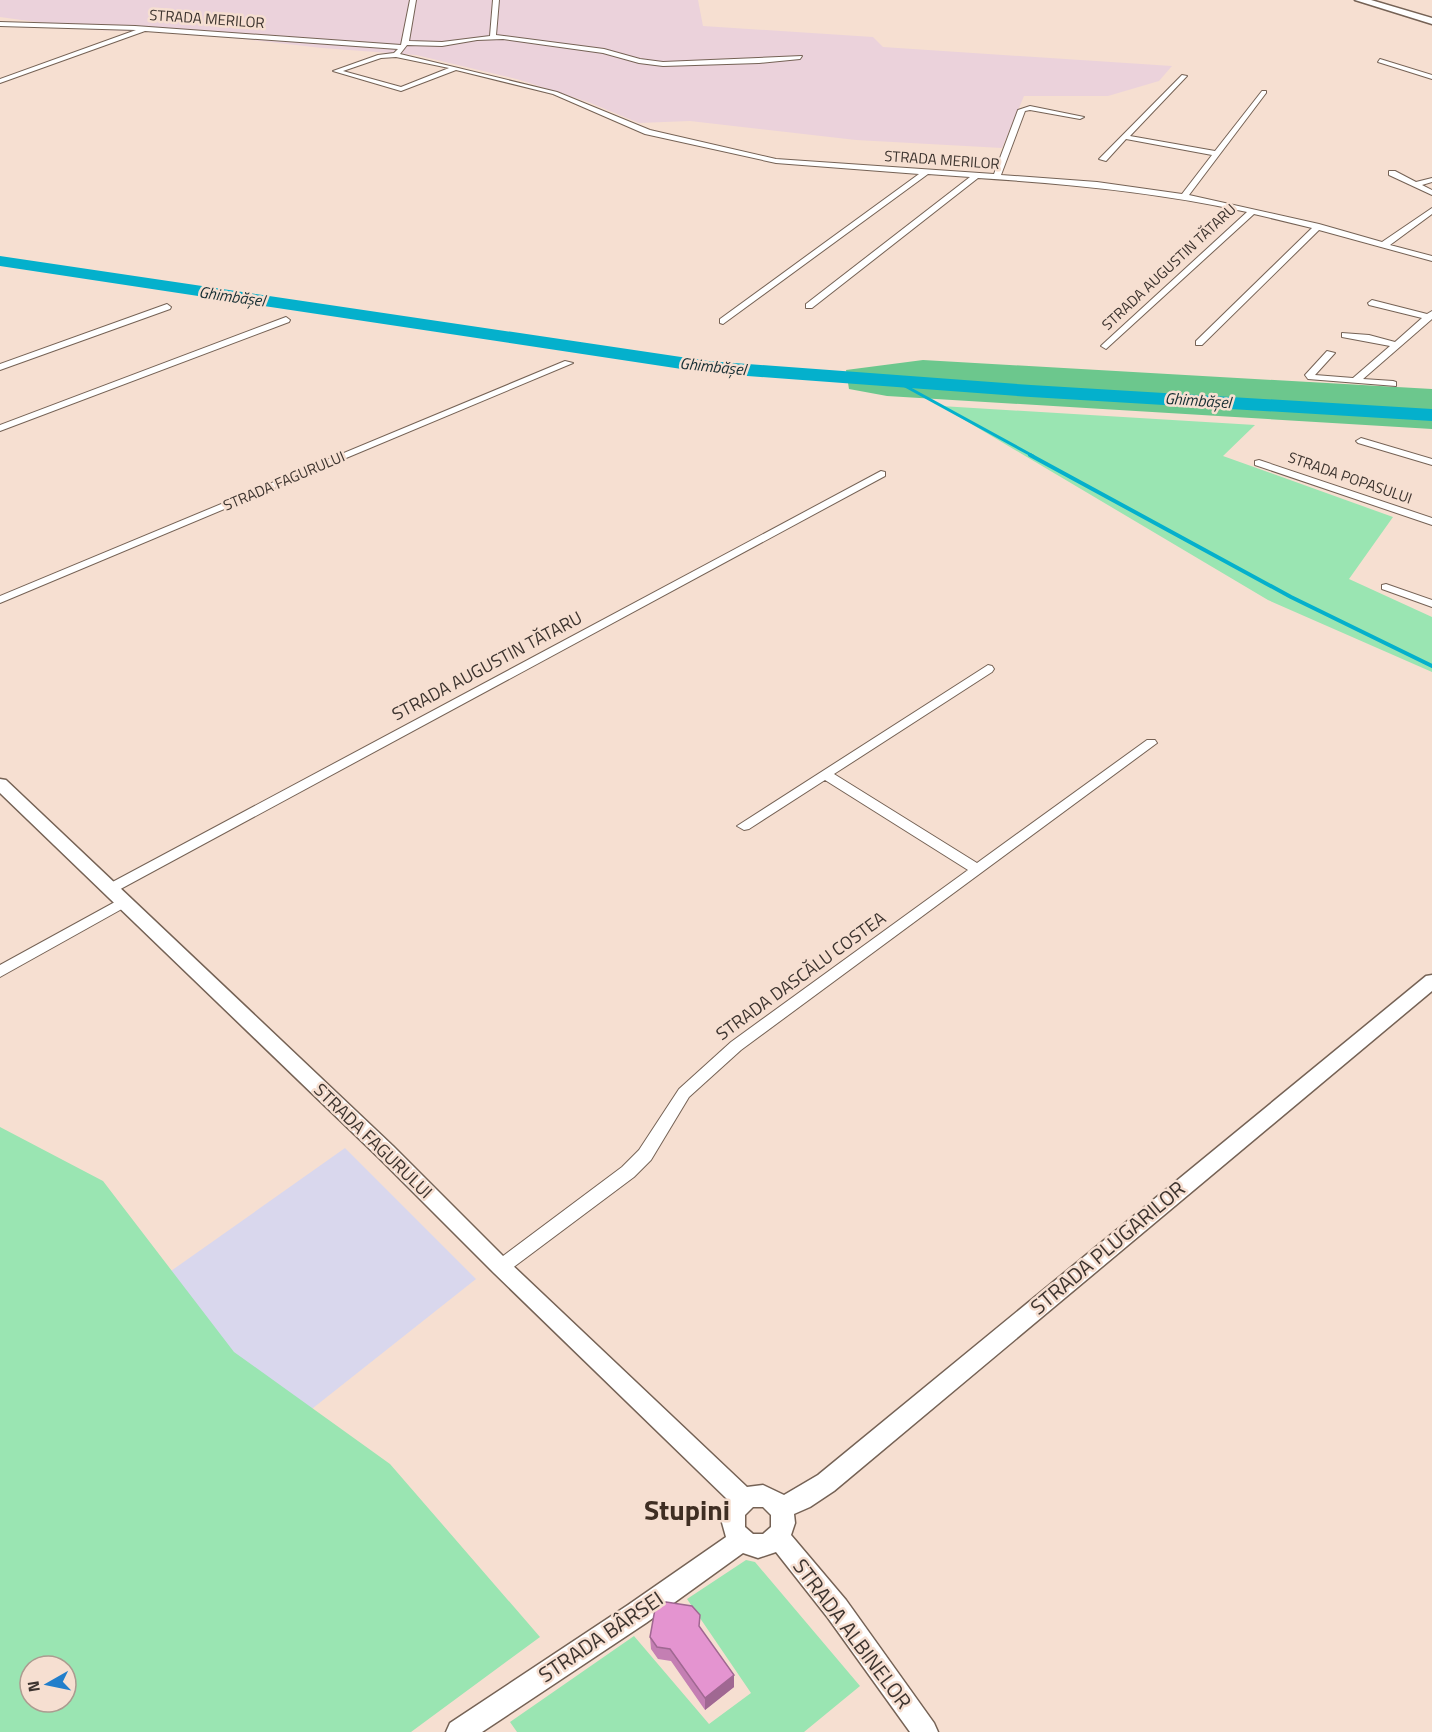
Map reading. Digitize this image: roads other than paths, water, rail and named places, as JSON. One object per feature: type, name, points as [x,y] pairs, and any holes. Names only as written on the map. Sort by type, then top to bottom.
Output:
[{"type":"highway","points":[[1360,0],[1432,20]]},
{"type":"highway","points":[[1371,0],[1432,20]]},
{"type":"street","points":[[396,55],[404,45],[413,0]]},
{"type":"street","points":[[493,37],[496,0]]},
{"type":"street","name":"STRADA MERILOR","points":[[0,24],[147,28],[404,45],[442,44],[493,37],[604,51],[632,60],[655,63],[759,61],[800,57]]},
{"type":"street","points":[[0,81],[147,28]]},
{"type":"street","name":"STRADA MERILOR","points":[[456,68],[401,89],[336,70],[380,56],[396,55],[456,68],[555,93],[648,132],[769,159],[926,173],[1097,184],[1185,196],[1319,226],[1432,259]]},
{"type":"street","points":[[1380,61],[1432,77]]},
{"type":"street","points":[[1103,159],[1184,76]]},
{"type":"street","points":[[1185,196],[1264,92]]},
{"type":"street","points":[[996,178],[1022,110],[1029,108],[1080,117]]},
{"type":"street","points":[[1126,137],[1218,154]]},
{"type":"street","points":[[723,321],[926,173]]},
{"type":"street","points":[[1392,173],[1432,193]]},
{"type":"street","points":[[809,306],[976,176]]},
{"type":"street","points":[[1415,184],[1432,180]]},
{"type":"street","points":[[1384,245],[1432,210]]},
{"type":"street","name":"STRADA AUGUSTIN TĂTARU","points":[[1106,346],[1253,211]]},
{"type":"street","points":[[1199,343],[1319,226]]},
{"type":"street","points":[[1380,294],[1371,305],[1430,316]]},
{"type":"street","points":[[0,366],[167,307]]},
{"type":"street","points":[[1355,381],[1430,316]]},
{"type":"street","points":[[0,428],[286,320]]},
{"type":"street","points":[[1345,335],[1396,345]]},
{"type":"street","points":[[1330,353],[1310,375],[1311,377],[1393,384]]},
{"type":"street","name":"STRADA FAGURULUI","points":[[0,600],[568,363]]},
{"type":"street","points":[[1361,441],[1432,462]]},
{"type":"street","name":"STRADA POPASULUI","points":[[1259,463],[1432,522]]},
{"type":"street","name":"STRADA AUGUSTIN TĂTARU","points":[[110,889],[881,474]]},
{"type":"street","points":[[1386,587],[1432,604]]},
{"type":"street","points":[[744,826],[988,669]]},
{"type":"street","name":"STRADA DASCĂLU COSTEA","points":[[501,1267],[628,1172],[645,1155],[684,1093],[704,1072],[736,1046],[1151,743]]},
{"type":"street","points":[[825,774],[978,870]]},
{"type":"street","name":"STRADA FAGURULUI","points":[[0,784],[386,1152],[501,1267],[744,1500]]},
{"type":"street","points":[[0,972],[124,902]]},
{"type":"street","name":"STRADA PLUGARILOR","points":[[780,1508],[802,1498],[843,1469],[1432,981]]},
{"type":"street","points":[[756,1496],[763,1497],[770,1499],[780,1508],[784,1520],[778,1537],[768,1545],[761,1546],[742,1540],[734,1529],[733,1516],[744,1500],[756,1496]]},
{"type":"street","name":"STRADA ALBINELOR","points":[[778,1537],[837,1609],[925,1732]]},
{"type":"street","name":"STRADA BÂRSEI","points":[[459,1732],[637,1614],[742,1540]]},
{"type":"waterway","name":"Ghimbășel","points":[[0,261],[708,367],[1031,391],[1432,415]]},
{"type":"waterway","points":[[896,381],[1033,456]]},
{"type":"waterway","points":[[1030,455],[1291,597],[1432,666]]},
{"type":"district","name":"Stupini","points":[[687,1510]]}]
